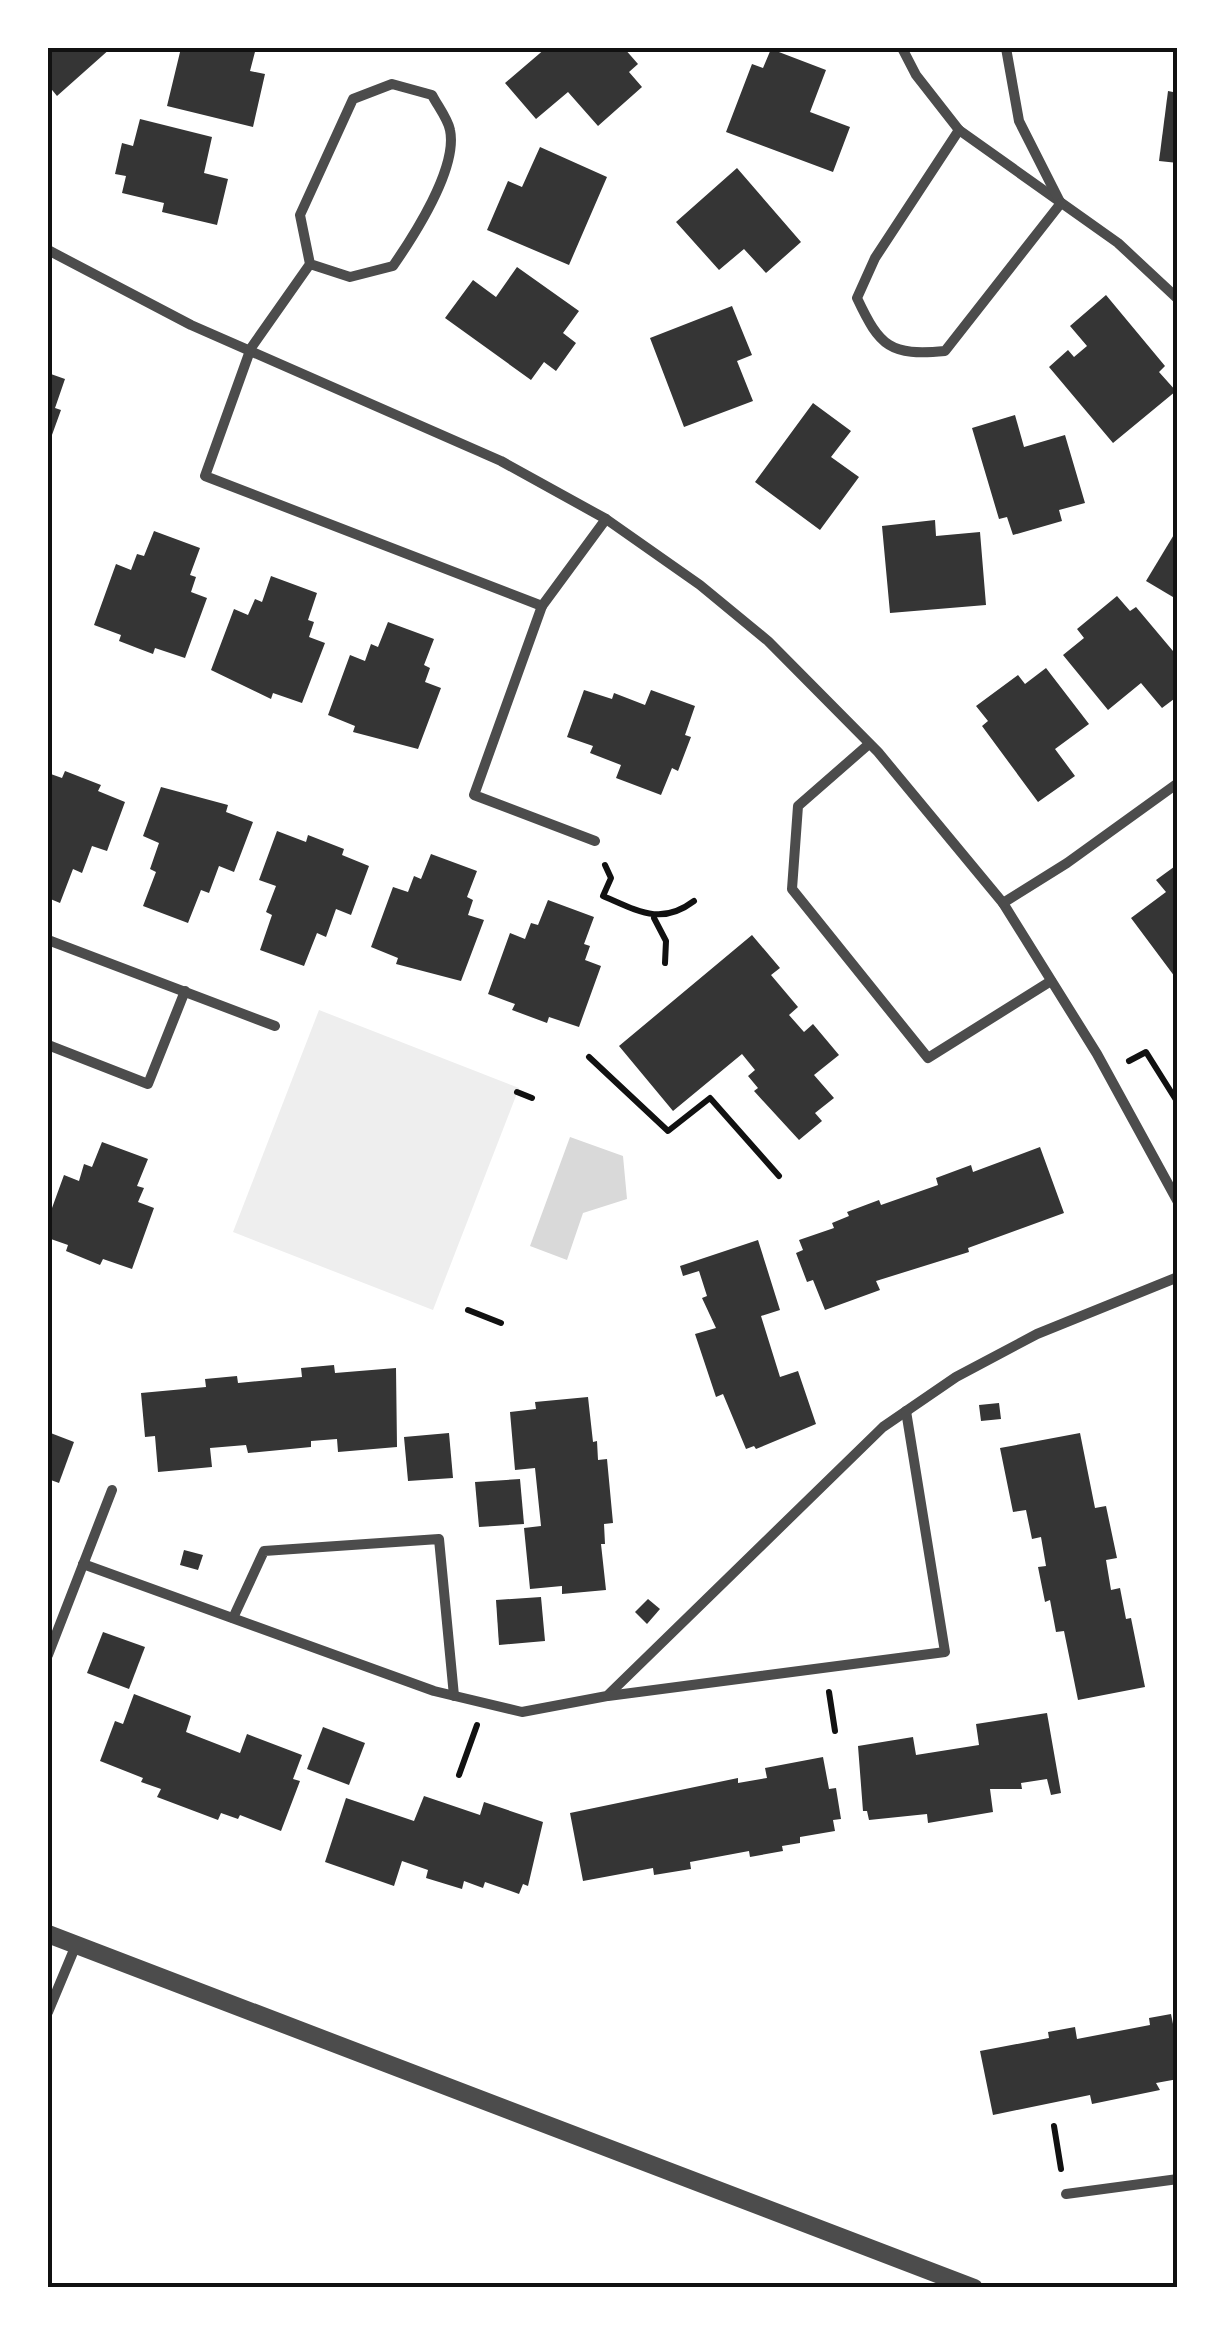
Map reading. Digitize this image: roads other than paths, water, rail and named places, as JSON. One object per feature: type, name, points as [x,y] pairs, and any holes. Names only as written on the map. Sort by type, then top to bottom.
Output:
[{"type":"street","points":[[902,48],[916,75],[959,130],[1118,243],[1178,299]]},
{"type":"street","points":[[1006,48],[1019,121],[1061,202]]},
{"type":"street","points":[[310,264],[350,276],[393,266],[418,230],[445,167],[451,131],[432,96],[392,84],[353,98],[300,215],[310,264],[252,348],[206,476],[542,606]]},
{"type":"street","points":[[959,130],[875,258],[857,298],[876,337],[907,354],[945,351],[1061,202]]},
{"type":"street","points":[[48,250],[191,325],[252,348],[501,461],[606,519],[700,585],[768,641],[869,744],[1003,903],[1107,1073],[1178,1202]]},
{"type":"street","points":[[595,841],[474,795],[542,606],[606,519]]},
{"type":"street","points":[[869,744],[798,806],[792,889],[928,1058],[1051,981]]},
{"type":"street","points":[[1003,903],[1067,863],[1178,783]]},
{"type":"street","points":[[48,940],[275,1026]]},
{"type":"street","points":[[48,1045],[148,1084],[185,991]]},
{"type":"street","points":[[607,1696],[883,1428],[906,1411],[956,1377],[1038,1334],[1178,1277]]},
{"type":"street","points":[[83,1564],[454,1696],[522,1712],[607,1696],[945,1652],[906,1411]]},
{"type":"street","points":[[48,1655],[112,1490]]},
{"type":"street","points":[[234,1618],[264,1552],[439,1538],[454,1696]]},
{"type":"street","points":[[48,1934],[974,2288]]},
{"type":"street","points":[[48,2012],[76,1944]]},
{"type":"street","points":[[1066,2194],[1178,2179]]}]
